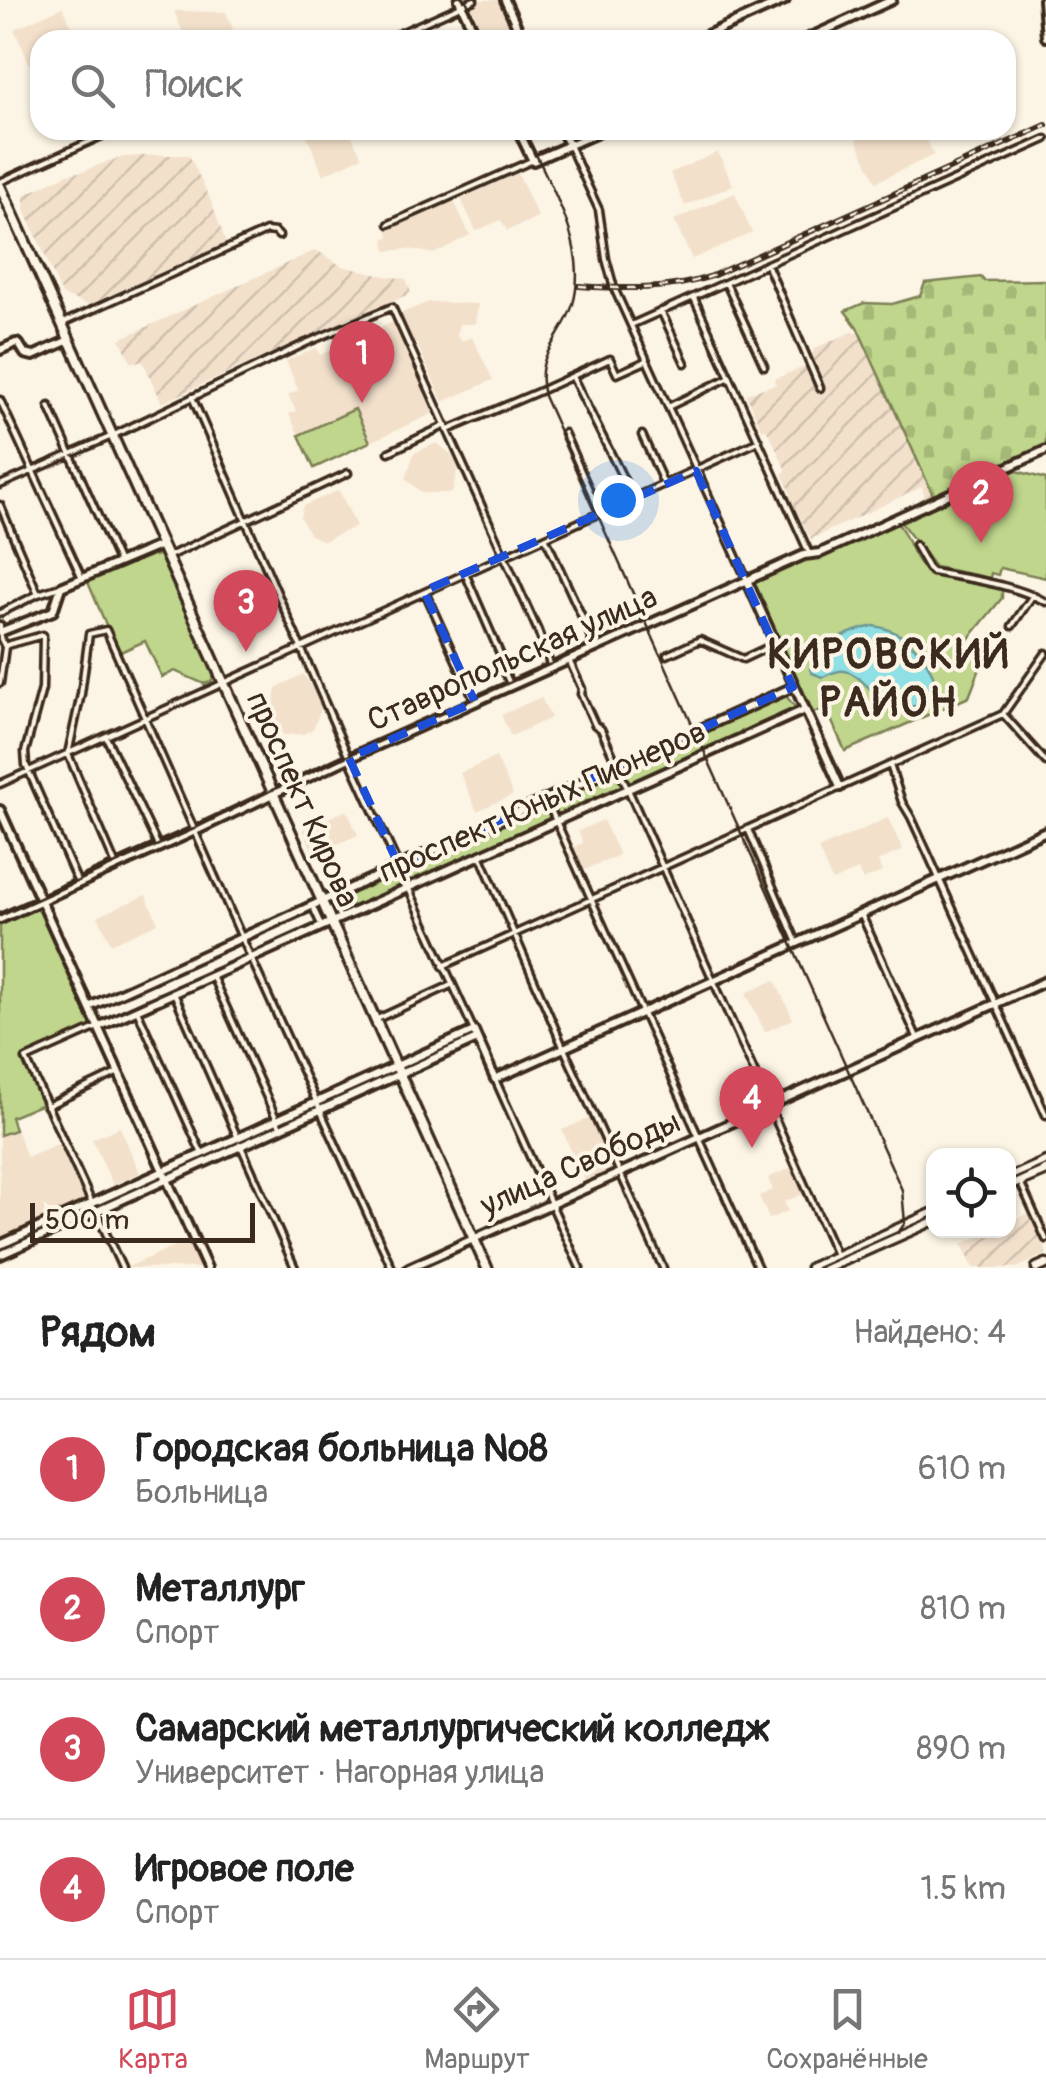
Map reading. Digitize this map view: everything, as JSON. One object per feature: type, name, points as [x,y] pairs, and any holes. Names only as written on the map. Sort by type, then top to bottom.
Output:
[{"type":"main road","name":"проспект Кирова","points":[[0,184],[321,901],[336,920],[375,1020],[487,1268]]},
{"type":"main road","points":[[1016,1180],[1046,1166]]},
{"type":"main road","points":[[826,1268],[926,1220]]},
{"type":"main road","points":[[811,1268],[840,1262]]},
{"type":"main road","points":[[1037,1268],[1046,1264]]},
{"type":"street","points":[[406,30],[474,0]]},
{"type":"street","points":[[505,0],[518,30]]},
{"type":"street","points":[[718,30],[785,0]]},
{"type":"street","points":[[826,30],[892,0]]},
{"type":"street","points":[[1044,0],[1046,37]]},
{"type":"street","points":[[461,3],[473,30]]},
{"type":"street","points":[[631,326],[1046,139]]},
{"type":"street","points":[[0,184],[94,140]]},
{"type":"street","points":[[523,140],[533,160]]},
{"type":"street","points":[[567,140],[599,210],[610,278],[840,787]]},
{"type":"street","points":[[389,224],[581,140]]},
{"type":"street","points":[[62,324],[266,231],[279,236]]},
{"type":"street","points":[[767,264],[820,388]]},
{"type":"street","points":[[726,282],[764,366]]},
{"type":"street","points":[[693,297],[809,554]]},
{"type":"street","points":[[0,485],[392,306],[551,668]]},
{"type":"street","points":[[661,311],[685,363]]},
{"type":"street","points":[[0,350],[16,343],[32,356],[69,340]]},
{"type":"street","points":[[389,452],[610,358],[617,374],[647,360]]},
{"type":"street","points":[[572,376],[633,498]]},
{"type":"street","points":[[668,407],[730,377]]},
{"type":"street","points":[[192,398],[580,1268]]},
{"type":"street","points":[[0,400],[82,578]]},
{"type":"street","points":[[49,406],[120,563]]},
{"type":"street","points":[[564,433],[600,514]]},
{"type":"street","points":[[642,435],[664,484]]},
{"type":"street","points":[[0,784],[759,440]]},
{"type":"street","name":"Ставропольская улица","points":[[0,919],[350,758],[1046,450]]},
{"type":"street","points":[[167,558],[348,473]]},
{"type":"street","points":[[0,505],[38,594]]},
{"type":"street","points":[[545,538],[594,649]]},
{"type":"street","points":[[0,613],[161,545]]},
{"type":"street","points":[[915,545],[932,572],[984,582],[1046,602]]},
{"type":"street","points":[[465,573],[511,686]]},
{"type":"street","points":[[0,683],[4,647],[0,630],[53,611],[61,587]]},
{"type":"street","points":[[424,591],[475,702]]},
{"type":"street","points":[[1012,626],[1033,596]]},
{"type":"street","points":[[116,866],[68,754],[88,634],[106,630],[392,1268]]},
{"type":"street","points":[[4,647],[44,635],[42,689],[25,752],[78,883]]},
{"type":"street","points":[[667,656],[700,640],[743,658],[774,644]]},
{"type":"street","points":[[443,966],[1003,714],[1046,653]]},
{"type":"street","points":[[569,660],[582,689],[580,694],[595,725],[601,729],[840,1262]]},
{"type":"street","name":"проспект Юных Пионеров","points":[[88,1006],[794,687]]},
{"type":"street","name":"проспект Юных Пионеров","points":[[47,1106],[26,1059],[804,710]]},
{"type":"street","points":[[1003,714],[1046,759]]},
{"type":"street","points":[[106,737],[159,848]]},
{"type":"street","points":[[890,765],[902,802],[1046,1115]]},
{"type":"street","points":[[546,799],[758,1268]]},
{"type":"street","points":[[0,810],[207,1268]]},
{"type":"street","points":[[748,829],[797,943]]},
{"type":"street","points":[[495,1079],[1046,830]]},
{"type":"street","points":[[480,856],[664,1268]]},
{"type":"street","points":[[321,901],[322,927]]},
{"type":"street","points":[[861,914],[917,1038]]},
{"type":"street","points":[[212,976],[281,1129]]},
{"type":"street","name":"улица Свободы","points":[[409,1268],[1046,981]]},
{"type":"street","points":[[375,1020],[452,984]]},
{"type":"street","points":[[174,994],[295,1268]]},
{"type":"street","points":[[137,1010],[202,1154]]},
{"type":"street","points":[[0,1255],[166,1175],[321,1111],[475,1035]]},
{"type":"street","points":[[166,1175],[202,1154],[317,1102],[398,1071]]},
{"type":"street","points":[[119,1072],[47,1106],[122,1268]]},
{"type":"street","points":[[1016,1186],[1046,1239]]},
{"type":"street","points":[[0,1245],[94,1208]]},
{"type":"highlighted area","points":[[696,471],[793,687],[399,866],[349,758],[475,702],[424,591]]},
{"type":"shaded area","points":[[501,0],[514,30],[481,30],[469,3]]},
{"type":"shaded area","points":[[63,7],[73,30],[30,30],[30,65],[14,29]]},
{"type":"shaded area","points":[[174,11],[226,12],[233,30],[182,30]]},
{"type":"shaded area","points":[[309,140],[354,140],[362,157],[323,175]]},
{"type":"shaded area","points":[[856,140],[927,140],[934,155],[876,182]]},
{"type":"shaded area","points":[[718,152],[733,185],[685,206],[670,173]]},
{"type":"shaded area","points":[[189,155],[226,243],[88,305],[62,295],[25,210],[24,195],[68,174],[109,161]]},
{"type":"shaded area","points":[[518,173],[538,217],[507,231],[501,220],[476,231],[461,199]]},
{"type":"shaded area","points":[[735,193],[752,233],[692,259],[674,220]]},
{"type":"shaded area","points":[[452,197],[470,235],[434,254],[410,249],[386,251],[387,227]]},
{"type":"shaded area","points":[[316,250],[342,266],[406,279],[411,293],[162,403],[143,362],[131,362],[120,339]]},
{"type":"shaded area","points":[[429,302],[478,304],[475,324],[459,324],[457,336],[461,341],[472,337],[493,380],[443,402],[399,314]]},
{"type":"shaded area","points":[[393,322],[436,412],[314,468],[289,414],[296,411],[288,395],[298,390],[286,361],[316,348],[320,355]]},
{"type":"shaded area","points":[[859,332],[934,497],[926,501],[922,487],[811,539],[789,496],[782,474],[786,471],[772,439],[766,429],[762,430],[746,394],[776,384],[774,379],[812,364],[808,355],[813,349]]},
{"type":"shaded area","points":[[437,443],[451,454],[458,468],[452,493],[422,493],[406,479],[414,453]]},
{"type":"shaded area","points":[[339,490],[356,526],[324,541],[310,535],[300,517],[303,506]]},
{"type":"shaded area","points":[[303,674],[319,698],[320,712],[313,729],[283,735],[273,714],[276,688]]},
{"type":"shaded area","points":[[541,697],[551,718],[511,736],[501,715]]},
{"type":"shaded area","points":[[496,757],[513,795],[477,811],[460,773]]},
{"type":"shaded area","points":[[347,810],[358,835],[314,854],[303,829]]},
{"type":"shaded area","points":[[888,818],[903,850],[878,861],[882,872],[863,880],[858,870],[832,881],[818,849]]},
{"type":"shaded area","points":[[603,820],[619,855],[584,870],[574,847],[583,843],[578,831]]},
{"type":"shaded area","points":[[146,895],[158,923],[111,944],[98,916]]},
{"type":"shaded area","points":[[775,980],[793,1019],[765,1032],[746,993]]},
{"type":"shaded area","points":[[590,1118],[612,1168],[585,1181],[562,1130]]},
{"type":"shaded area","points":[[13,1122],[27,1157],[62,1142],[89,1200],[0,1240],[0,1127]]},
{"type":"shaded area","points":[[120,1127],[140,1173],[113,1185],[92,1139]]},
{"type":"shaded area","points":[[793,1167],[804,1194],[784,1202],[788,1211],[769,1219],[759,1196],[773,1190],[768,1178]]},
{"type":"shaded area","points":[[1029,1213],[1046,1254],[1017,1268],[973,1268],[962,1244],[975,1238],[1016,1238],[1016,1219]]},
{"type":"shaded area","points":[[191,1239],[205,1268],[128,1268],[128,1267]]},
{"type":"green space","points":[[981,277],[984,281],[1046,280],[1046,448],[934,497],[857,327],[845,311],[864,303],[892,304],[920,296],[925,283]]},
{"type":"green space","points":[[355,409],[370,442],[314,468],[299,435]]},
{"type":"green space","points":[[1009,469],[1046,479],[1046,578],[1000,568],[998,575],[991,573],[990,578],[935,567],[899,520]]},
{"type":"green space","points":[[892,517],[923,568],[970,576],[1002,588],[1002,598],[967,641],[969,650],[983,661],[969,697],[845,751],[826,708],[808,715],[752,584]]},
{"type":"green space","points":[[153,551],[155,556],[159,554],[214,675],[212,681],[204,684],[175,671],[162,677],[145,641],[118,653],[87,580]]},
{"type":"green space","points":[[786,696],[796,708],[342,913],[334,897]]},
{"type":"green space","points":[[39,907],[95,1028],[24,1058],[46,1110],[40,1105],[11,1117],[15,1130],[0,1135],[0,925]]},
{"type":"water","points":[[874,626],[905,639],[928,664],[936,685],[921,704],[895,705],[845,671],[822,677],[812,673],[815,660],[828,646],[854,631]]},
{"type":"tram line","points":[[466,0],[480,30]]},
{"type":"tram line","points":[[529,140],[564,214],[576,259],[573,304],[542,368],[544,396],[902,1190],[905,1223],[898,1233]]},
{"type":"tram line","points":[[0,916],[633,627],[641,621],[642,612]]},
{"type":"tram line","points":[[1016,1178],[1046,1165]]},
{"type":"tram line","points":[[817,1268],[926,1220]]},
{"type":"railway","points":[[1016,139],[1046,125]]},
{"type":"railway","points":[[579,286],[663,287],[712,276],[1013,140]]},
{"type":"place","name":"Городская больница №8","points":[[362,403]]},
{"type":"place","name":"Металлург","points":[[981,543]]},
{"type":"place","name":"Самарский металлургический колледж","points":[[246,652]]},
{"type":"place","name":"Игровое поле","points":[[752,1148]]},
{"type":"district","name":"КИРОВСКИЙ РАЙОН","points":[[889,677]]}]
